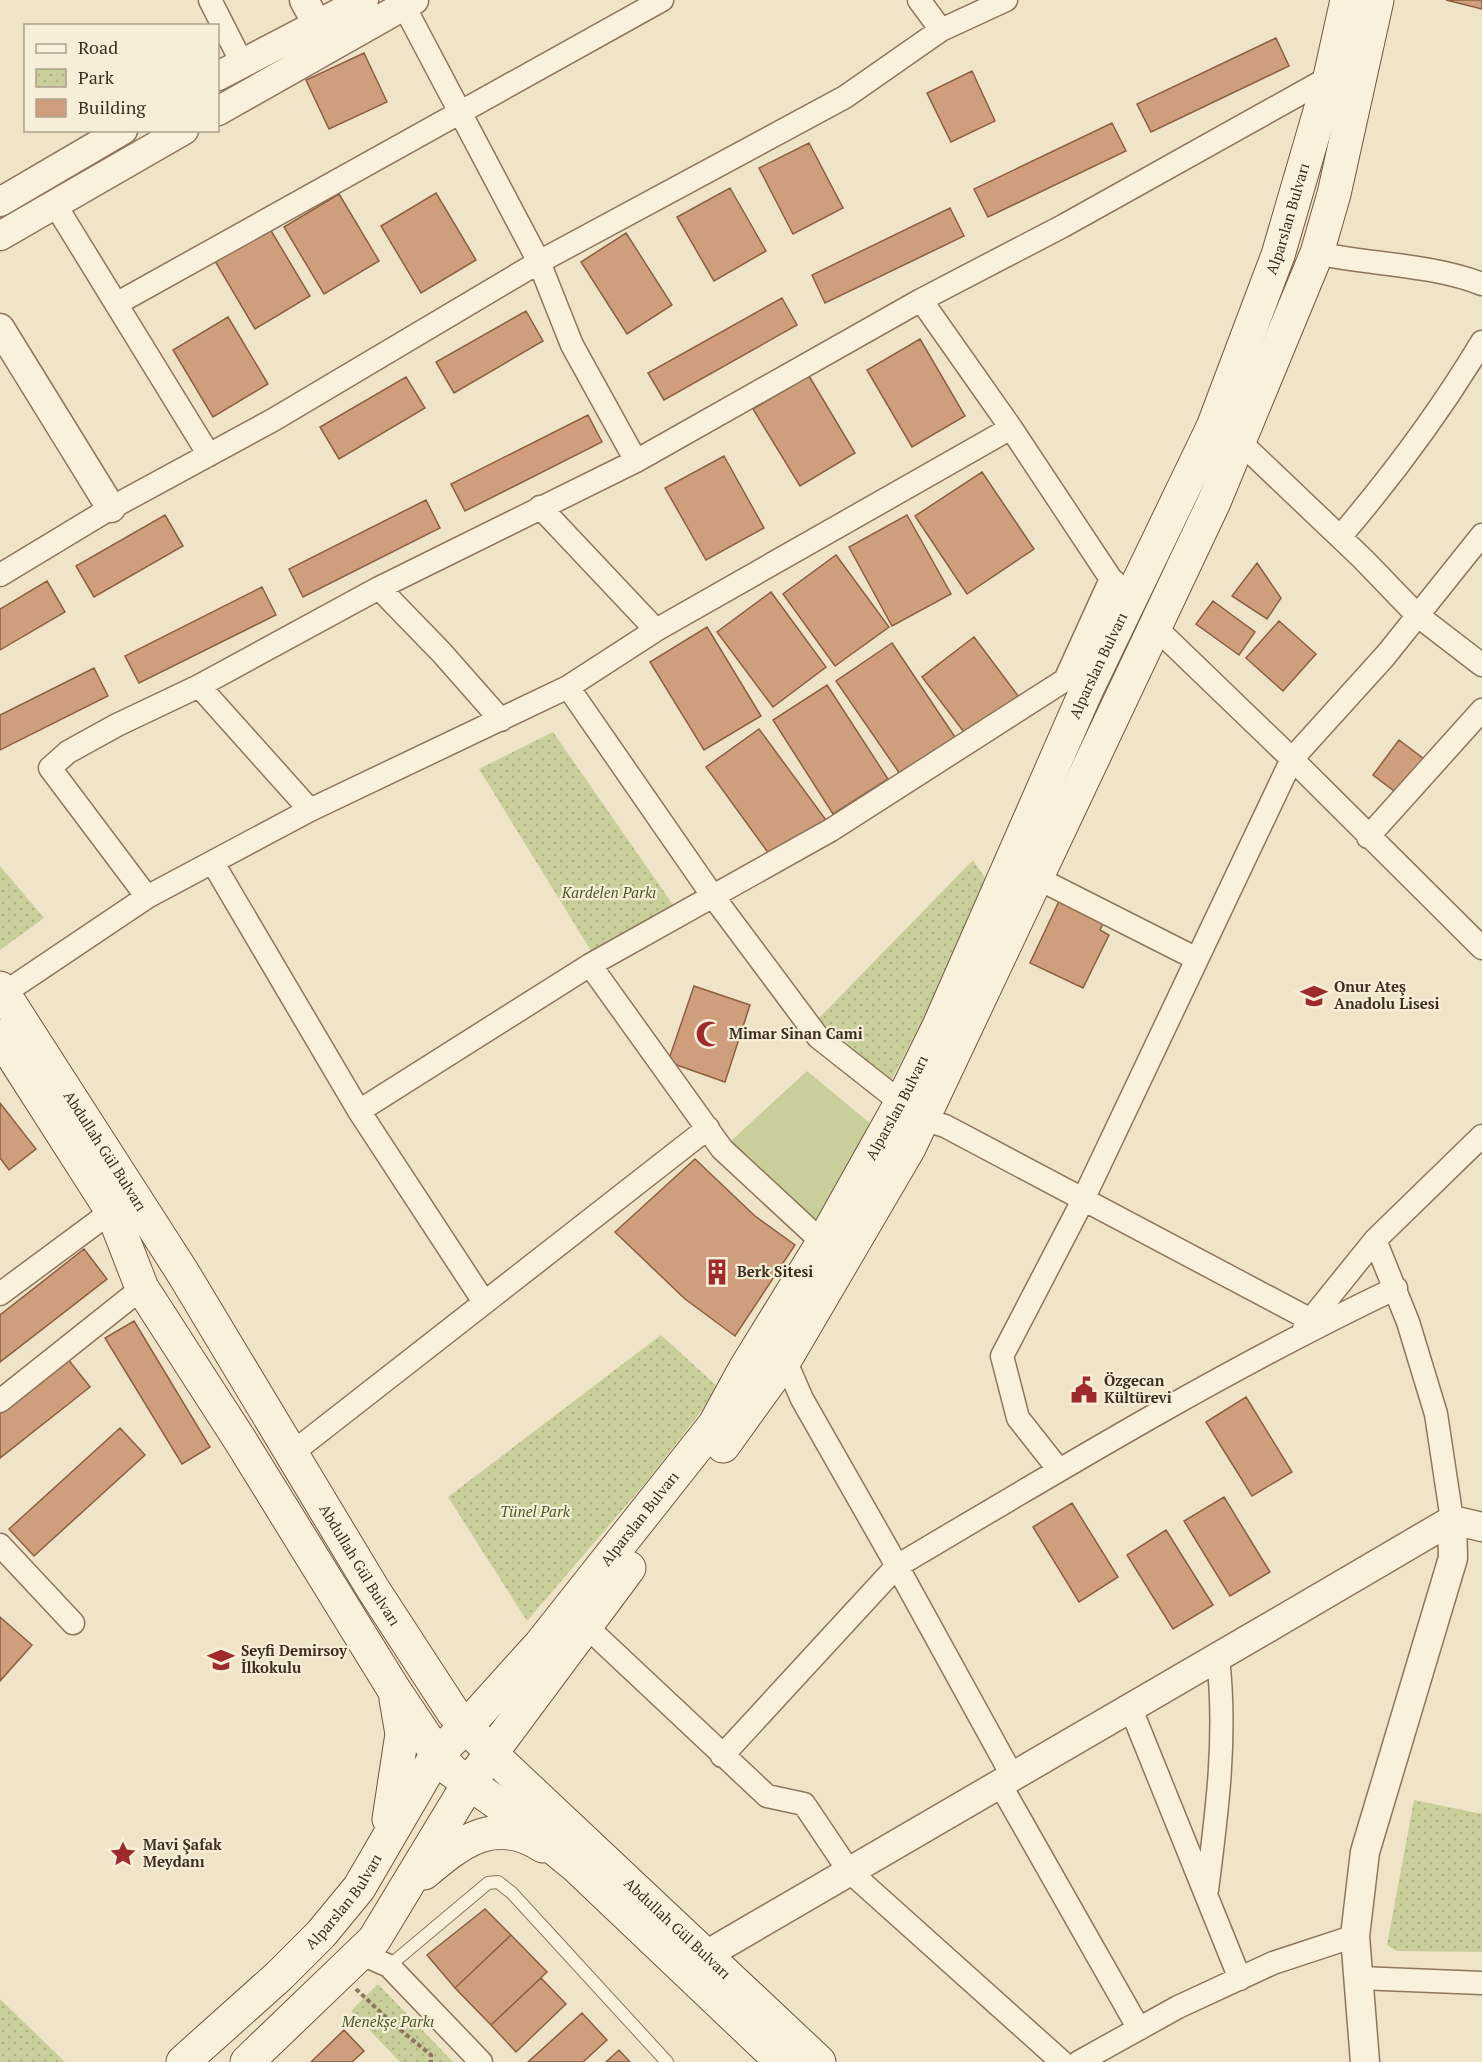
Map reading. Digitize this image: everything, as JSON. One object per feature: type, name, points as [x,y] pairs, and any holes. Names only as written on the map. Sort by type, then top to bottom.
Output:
[{"type":"main road","name":"Alparslan Bulvarı","points":[[183,2062],[321,1934],[359,1888],[437,1754],[466,1727],[540,1645],[715,1424],[745,1369],[909,1148],[911,1111],[939,1026],[1076,686],[1121,588],[1212,427],[1274,266],[1330,77],[1347,0]]},
{"type":"main road","name":"Alparslan Bulvarı","points":[[911,1111],[1037,878],[1156,628],[1239,441],[1317,252],[1334,194],[1377,0]]},
{"type":"main road","name":"Abdullah Gül Bulvarı","points":[[2,990],[183,1273],[373,1589],[453,1712],[491,1753],[819,2062]]},
{"type":"main road","name":"Abdullah Gül Bulvarı","points":[[0,1036],[112,1211],[142,1288],[393,1688],[437,1754],[452,1771],[578,1867],[782,2062]]},
{"type":"main road","name":"Alparslan Bulvarı","points":[[247,2062],[364,1965],[375,1940],[469,1783],[785,1360],[834,1252]]},
{"type":"main road","points":[[379,1857],[389,1821],[401,1754],[400,1713],[393,1688]]},
{"type":"main road","points":[[406,1888],[453,1848],[480,1833],[512,1834],[538,1843],[578,1867]]},
{"type":"street","points":[[210,0],[242,63]]},
{"type":"street","points":[[219,75],[242,63],[310,12],[364,0]]},
{"type":"street","points":[[116,304],[662,0]]},
{"type":"street","points":[[919,0],[941,30]]},
{"type":"street","points":[[0,575],[111,508],[273,420],[539,262],[845,97],[941,30],[1006,0]]},
{"type":"street","points":[[219,110],[409,3],[459,111],[539,262],[572,345],[636,461]]},
{"type":"street","points":[[147,897],[50,768],[68,752],[117,725],[199,686],[379,588],[636,461],[921,300],[1063,226],[1330,77]]},
{"type":"street","points":[[0,202],[120,132]]},
{"type":"street","points":[[0,236],[56,206],[181,132]]},
{"type":"street","points":[[56,206],[209,455]]},
{"type":"street","points":[[1317,252],[1350,260],[1444,273],[1482,284]]},
{"type":"street","points":[[921,300],[1121,588]]},
{"type":"street","points":[[0,328],[111,508]]},
{"type":"street","points":[[1340,537],[1400,465],[1451,393],[1482,342]]},
{"type":"street","points":[[2,990],[147,897],[310,810],[568,687],[656,630],[1011,428]]},
{"type":"street","points":[[1239,441],[1418,615],[1482,665]]},
{"type":"street","points":[[540,507],[656,630]]},
{"type":"street","points":[[1059,1470],[1018,1418],[1002,1356],[1083,1198],[1292,759],[1386,655],[1482,535]]},
{"type":"street","points":[[379,588],[442,653],[501,720]]},
{"type":"street","points":[[1156,628],[1482,948]]},
{"type":"street","points":[[199,686],[310,810]]},
{"type":"street","points":[[358,1111],[590,965],[712,894],[831,830],[1076,686]]},
{"type":"street","points":[[568,687],[712,894],[818,1036],[911,1111],[945,1126],[1083,1198],[1305,1327]]},
{"type":"street","points":[[1368,837],[1482,710]]},
{"type":"street","points":[[213,863],[358,1111],[484,1302]]},
{"type":"street","points":[[1037,878],[1197,959]]},
{"type":"street","points":[[590,965],[722,1149],[834,1252]]},
{"type":"street","points":[[292,1453],[708,1128]]},
{"type":"street","points":[[1305,1327],[1375,1240],[1482,1136]]},
{"type":"street","points":[[0,1294],[112,1211]]},
{"type":"street","points":[[1365,2062],[1354,1936],[1365,1852],[1453,1558],[1452,1520],[1436,1414],[1396,1287],[1375,1240]]},
{"type":"street","points":[[722,1756],[897,1566],[1305,1327],[1396,1287]]},
{"type":"street","points":[[0,1401],[142,1288]]},
{"type":"street","points":[[785,1360],[802,1399],[897,1566],[1006,1781],[1139,2029]]},
{"type":"street","points":[[706,1955],[1452,1520],[1482,1527]]},
{"type":"street","points":[[0,1545],[73,1623]]},
{"type":"street","points":[[587,1628],[767,1796],[804,1804],[849,1871],[1062,2062]]},
{"type":"street","points":[[1207,1894],[1220,1792],[1222,1692],[1218,1658]]},
{"type":"street","points":[[1131,1709],[1240,1979]]},
{"type":"street","points":[[1079,2062],[1139,2029],[1273,1963],[1354,1936]]},
{"type":"street","points":[[364,1965],[482,2062]]},
{"type":"street","points":[[1359,1978],[1482,1983]]},
{"type":"lane","points":[[364,1965],[488,1883],[498,1882],[512,1893],[666,2062]]},
{"type":"path","points":[[364,1965],[391,2022],[431,2055],[431,2062]]},
{"type":"green space","name":"Kardelen Parkı","points":[[553,732],[676,909],[596,959],[479,769]]},
{"type":"green space","points":[[973,860],[991,887],[891,1081],[818,1019]]},
{"type":"green space","points":[[0,866],[44,918],[0,950]]},
{"type":"green space","points":[[807,1071],[877,1129],[812,1232],[722,1149]]},
{"type":"green space","name":"Tünel Park","points":[[661,1335],[719,1388],[647,1481],[527,1621],[448,1497]]},
{"type":"green space","points":[[1414,1800],[1482,1814],[1482,1952],[1396,1951],[1387,1945]]},
{"type":"green space","name":"Menekşe Parkı","points":[[378,1984],[453,2062],[400,2062],[351,2011]]},
{"type":"green space","points":[[0,1999],[65,2062],[0,2062]]},
{"type":"building","points":[[1446,0],[1482,0],[1482,9]]},
{"type":"building","points":[[1276,38],[1289,66],[1151,132],[1137,104]]},
{"type":"building","points":[[364,53],[387,102],[329,129],[306,80]]},
{"type":"building","points":[[972,71],[995,121],[951,142],[927,93]]},
{"type":"building","points":[[1112,123],[1126,151],[988,217],[974,189]]},
{"type":"building","points":[[809,143],[843,208],[793,234],[759,168]]},
{"type":"building","points":[[730,188],[766,251],[714,281],[677,217]]},
{"type":"building","points":[[436,193],[476,260],[421,293],[381,226]]},
{"type":"building","points":[[339,194],[379,261],[324,294],[284,227]]},
{"type":"building","points":[[950,208],[964,236],[825,303],[812,275]]},
{"type":"building","points":[[270,229],[310,296],[255,329],[215,261]]},
{"type":"building","points":[[626,233],[672,305],[627,334],[581,262]]},
{"type":"building","points":[[782,298],[797,325],[664,400],[648,373]]},
{"type":"building","points":[[526,311],[543,341],[454,393],[436,362]]},
{"type":"building","points":[[228,317],[268,384],[213,417],[173,350]]},
{"type":"building","points":[[920,339],[965,416],[912,447],[867,370]]},
{"type":"building","points":[[809,376],[855,453],[800,486],[753,409]]},
{"type":"building","points":[[406,377],[425,408],[339,459],[320,427]]},
{"type":"building","points":[[588,415],[602,442],[465,511],[451,484]]},
{"type":"building","points":[[724,456],[764,528],[706,560],[665,488]]},
{"type":"building","points":[[982,472],[1034,549],[967,594],[915,516]]},
{"type":"building","points":[[426,500],[440,528],[303,597],[289,569]]},
{"type":"building","points":[[165,515],[183,546],[94,597],[76,566]]},
{"type":"building","points":[[907,515],[951,594],[892,626],[849,547]]},
{"type":"building","points":[[836,555],[889,627],[835,666],[783,594]]},
{"type":"building","points":[[1257,563],[1281,598],[1267,619],[1232,596]]},
{"type":"building","points":[[47,581],[65,612],[0,650],[0,609]]},
{"type":"building","points":[[262,587],[276,615],[139,683],[125,656]]},
{"type":"building","points":[[771,592],[826,667],[773,707],[717,632]]},
{"type":"building","points":[[1213,601],[1255,632],[1239,655],[1196,624]]},
{"type":"building","points":[[1279,621],[1316,654],[1283,691],[1246,658]]},
{"type":"building","points":[[707,627],[761,716],[704,750],[650,662]]},
{"type":"building","points":[[974,637],[1019,697],[967,736],[922,677]]},
{"type":"building","points":[[892,643],[955,737],[900,774],[836,681]]},
{"type":"building","points":[[94,668],[108,696],[0,750],[0,715]]},
{"type":"building","points":[[827,685],[888,779],[833,814],[773,720]]},
{"type":"building","points":[[759,729],[826,820],[772,858],[706,767]]},
{"type":"building","points":[[1399,740],[1424,759],[1398,794],[1373,775]]},
{"type":"building","points":[[1061,897],[1106,918],[1100,930],[1109,935],[1083,988],[1030,963]]},
{"type":"building","name":"Mimar Sinan Cami","points":[[694,986],[750,1005],[725,1082],[668,1062]]},
{"type":"building","points":[[0,1103],[36,1149],[9,1170],[0,1158]]},
{"type":"building","name":"Berk Sitesi","points":[[695,1159],[755,1216],[795,1245],[735,1336],[685,1299],[615,1232]]},
{"type":"building","points":[[84,1249],[107,1279],[0,1362],[0,1315]]},
{"type":"building","points":[[134,1321],[210,1447],[182,1464],[105,1338]]},
{"type":"building","points":[[67,1358],[90,1387],[0,1458],[0,1411]]},
{"type":"building","points":[[1246,1397],[1292,1472],[1252,1496],[1206,1422]]},
{"type":"building","points":[[120,1428],[145,1455],[34,1556],[9,1529]]},
{"type":"building","points":[[1224,1497],[1270,1572],[1230,1596],[1184,1521]]},
{"type":"building","points":[[1072,1503],[1118,1577],[1079,1602],[1033,1527]]},
{"type":"building","points":[[1166,1530],[1213,1605],[1173,1629],[1127,1555]]},
{"type":"building","points":[[0,1617],[32,1645],[0,1681]]},
{"type":"building","points":[[485,1909],[511,1935],[455,1988],[427,1955]]},
{"type":"building","points":[[511,1935],[547,1972],[491,2025],[455,1988]]},
{"type":"building","points":[[541,1978],[566,2004],[516,2052],[491,2025]]},
{"type":"building","points":[[582,2013],[607,2040],[583,2062],[528,2062]]},
{"type":"building","points":[[344,2030],[364,2051],[352,2062],[311,2062]]},
{"type":"building","points":[[619,2050],[630,2062],[606,2062]]},
{"type":"place","name":"Onur Ateş Anadolu Lisesi","points":[[1314,996]]},
{"type":"place","name":"Mimar Sinan Cami","points":[[709,1034]]},
{"type":"place","name":"Berk Sitesi","points":[[717,1272]]},
{"type":"place","name":"Özgecan Kültürevi","points":[[1084,1390]]},
{"type":"place","name":"Seyfi Demirsoy İlkokulu","points":[[221,1660]]},
{"type":"place","name":"Mavi Şafak Meydanı","points":[[123,1854]]}]
